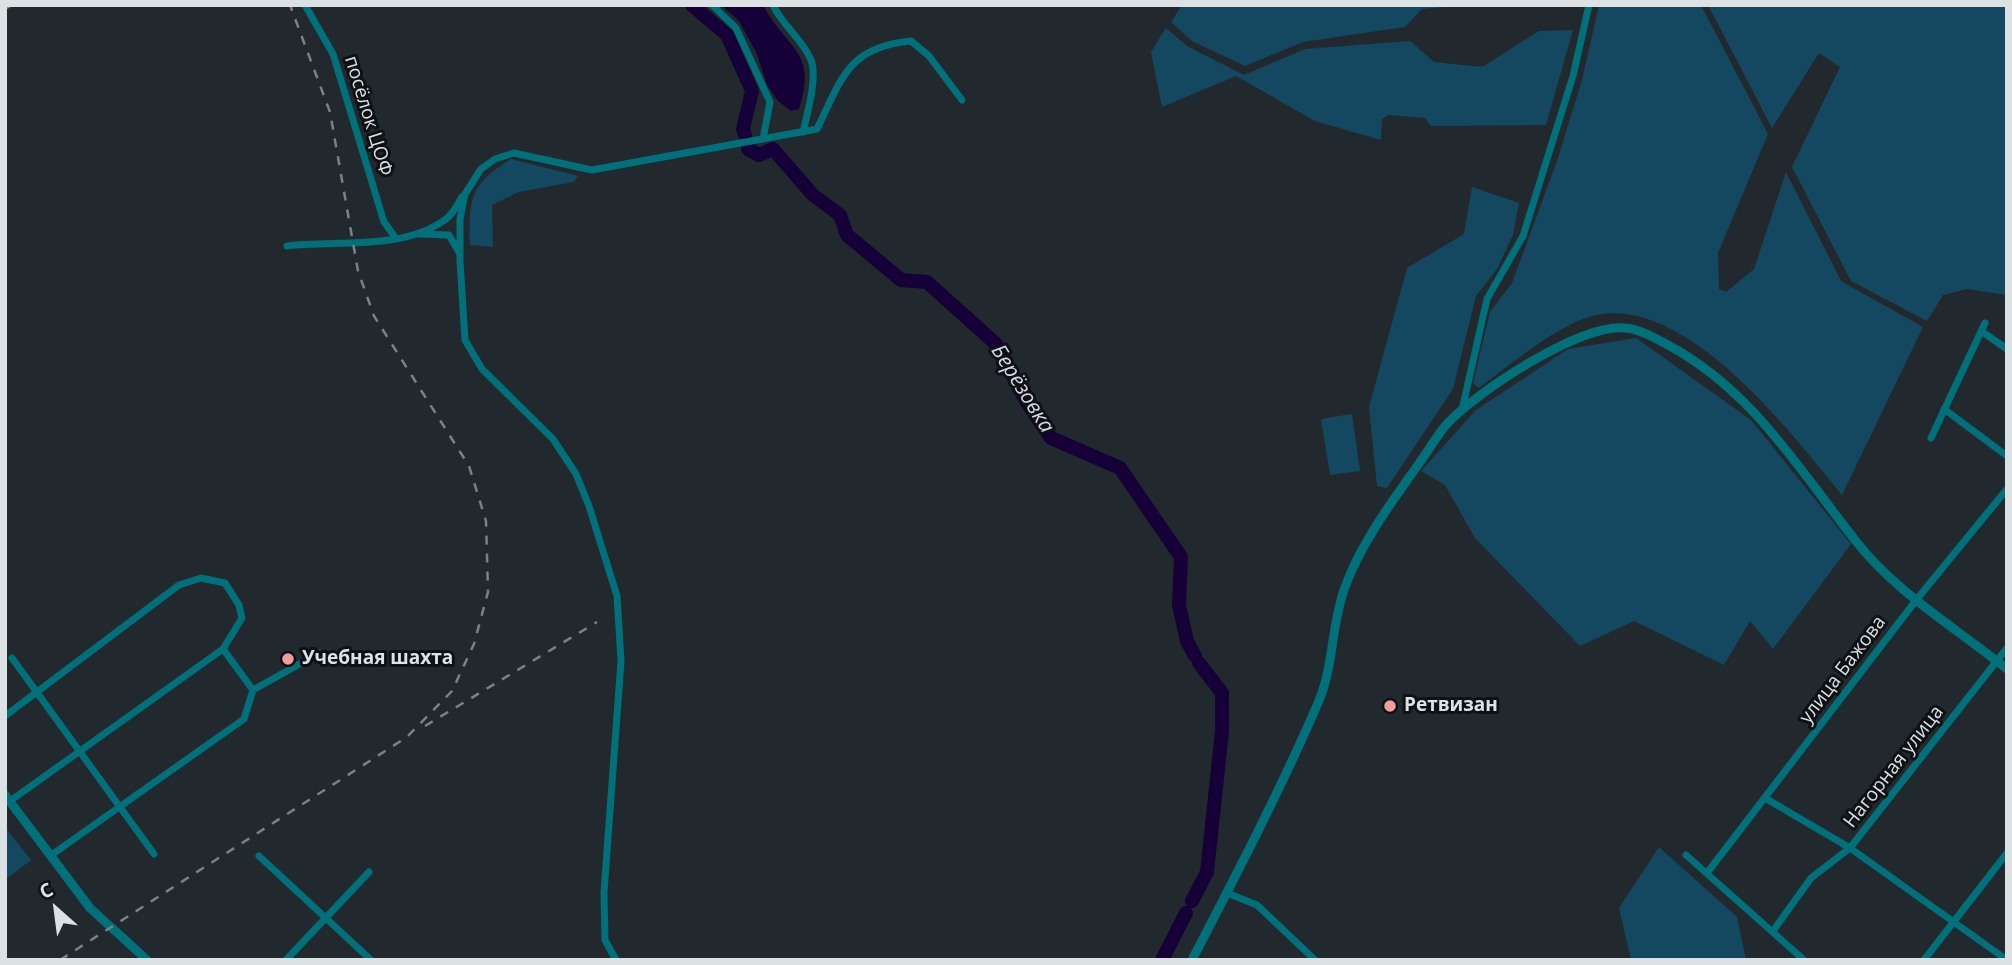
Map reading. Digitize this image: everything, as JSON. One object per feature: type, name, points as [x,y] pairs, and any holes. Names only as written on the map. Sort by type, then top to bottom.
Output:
[{"type":"street","name":"посёлок ЦОФ","points":[[305,5],[333,54],[384,222],[396,237]]},
{"type":"street","points":[[712,5],[736,28],[771,102],[762,139]]},
{"type":"street","points":[[773,5],[778,18],[812,61],[812,93],[803,132]]},
{"type":"street","points":[[1462,410],[1487,299],[1523,236],[1573,76],[1589,5]]},
{"type":"street","points":[[420,234],[448,218],[481,169],[495,159],[514,153],[592,170],[817,129],[836,90],[859,55],[887,43],[911,41],[929,55],[962,100]]},
{"type":"street","points":[[465,194],[460,219],[461,319],[471,354],[482,369],[553,439],[576,474],[589,506],[617,596],[621,661],[604,892],[605,940],[616,960]]},
{"type":"street","points":[[287,246],[420,234],[449,235],[460,255]]},
{"type":"street","points":[[1192,960],[1279,791],[1321,698],[1334,620],[1356,561],[1384,512],[1445,426],[1462,410],[1554,347],[1603,330],[1623,327],[1671,346],[1740,397],[1772,429],[1853,539],[1888,574],[2007,669]]},
{"type":"street","points":[[1931,438],[1983,327],[2007,349]]},
{"type":"street","points":[[1944,409],[2007,456]]},
{"type":"street","name":"улица Бажова","points":[[1707,873],[1917,599],[2007,489]]},
{"type":"street","points":[[5,716],[179,585],[201,578],[225,583],[239,605],[242,618],[223,649],[8,798],[50,856],[110,928],[147,960]]},
{"type":"street","name":"Нагорная улица","points":[[1773,931],[1811,878],[1850,848],[2007,648]]},
{"type":"street","points":[[223,649],[253,690]]},
{"type":"street","points":[[50,856],[244,719],[253,690],[319,653]]},
{"type":"street","points":[[12,658],[154,854]]},
{"type":"street","points":[[1765,798],[1850,848],[2007,960]]},
{"type":"street","points":[[1924,960],[2007,853]]},
{"type":"street","points":[[1686,855],[1804,960]]},
{"type":"street","points":[[259,856],[371,960]]},
{"type":"street","points":[[286,960],[369,872]]},
{"type":"street","points":[[1227,893],[1257,905],[1315,960]]},
{"type":"shaded area","points":[[721,5],[763,5],[802,62],[805,75],[799,109],[791,111],[778,101],[767,85],[757,54],[739,21]]},
{"type":"shaded area","points":[[1182,5],[1466,5],[1422,9],[1405,27],[1303,42],[1245,66],[1192,41],[1171,22]]},
{"type":"shaded area","points":[[1599,5],[1701,5],[1768,134],[1718,253],[1719,289],[1726,292],[1754,269],[1786,172],[1841,281],[1923,327],[1842,495],[1795,438],[1735,375],[1701,348],[1666,327],[1632,315],[1597,315],[1583,319],[1552,335],[1479,388],[1473,383],[1490,312],[1512,283],[1557,161],[1582,80]]},
{"type":"shaded area","points":[[1708,5],[2007,5],[2007,295],[1967,289],[1943,295],[1927,321],[1851,281],[1792,167],[1840,67],[1819,53],[1772,128]]},
{"type":"shaded area","points":[[1166,28],[1187,46],[1244,75],[1305,49],[1410,41],[1434,62],[1482,67],[1539,31],[1573,30],[1546,125],[1431,126],[1425,118],[1388,115],[1382,119],[1381,140],[1315,121],[1236,76],[1162,107],[1151,52]]},
{"type":"shaded area","points":[[511,159],[578,176],[574,182],[519,192],[492,205],[493,247],[470,245],[470,216],[474,194],[487,177]]},
{"type":"shaded area","points":[[1472,187],[1519,203],[1513,235],[1497,269],[1476,296],[1453,389],[1387,488],[1377,486],[1369,407],[1407,268],[1464,234]]},
{"type":"shaded area","points":[[1636,338],[1751,420],[1851,544],[1773,649],[1750,621],[1724,665],[1634,621],[1580,646],[1475,538],[1445,485],[1421,471],[1476,410],[1568,349]]},
{"type":"shaded area","points":[[1352,414],[1360,471],[1330,475],[1321,419]]},
{"type":"shaded area","points":[[7,830],[31,860],[5,880],[5,831]]},
{"type":"shaded area","points":[[1659,847],[1737,917],[1746,960],[1631,960],[1619,908]]},
{"type":"waterway","name":"Берёзовка","points":[[692,5],[727,35],[752,91],[743,129],[745,135]]},
{"type":"waterway","name":"Берёзовка","points":[[748,149],[759,155],[773,149],[813,195],[840,215],[847,235],[901,280],[927,282],[996,344],[1026,401],[1051,438],[1120,468],[1181,557],[1179,605],[1187,641],[1195,656]]},
{"type":"waterway","name":"Берёзовка","points":[[1192,901],[1207,872],[1222,731],[1222,693],[1199,663]]},
{"type":"waterway","name":"Берёзовка","points":[[1162,960],[1186,913]]},
{"type":"railway","points":[[5,9],[12,5]]},
{"type":"railway","points":[[60,960],[407,737],[452,691],[474,644],[488,592],[486,521],[469,466],[374,316],[358,271],[330,112],[290,5]]},
{"type":"railway","points":[[425,726],[597,622]]},
{"type":"place","name":"Учебная шахта","points":[[288,659]]},
{"type":"place","name":"Ретвизан","points":[[1390,706]]}]
